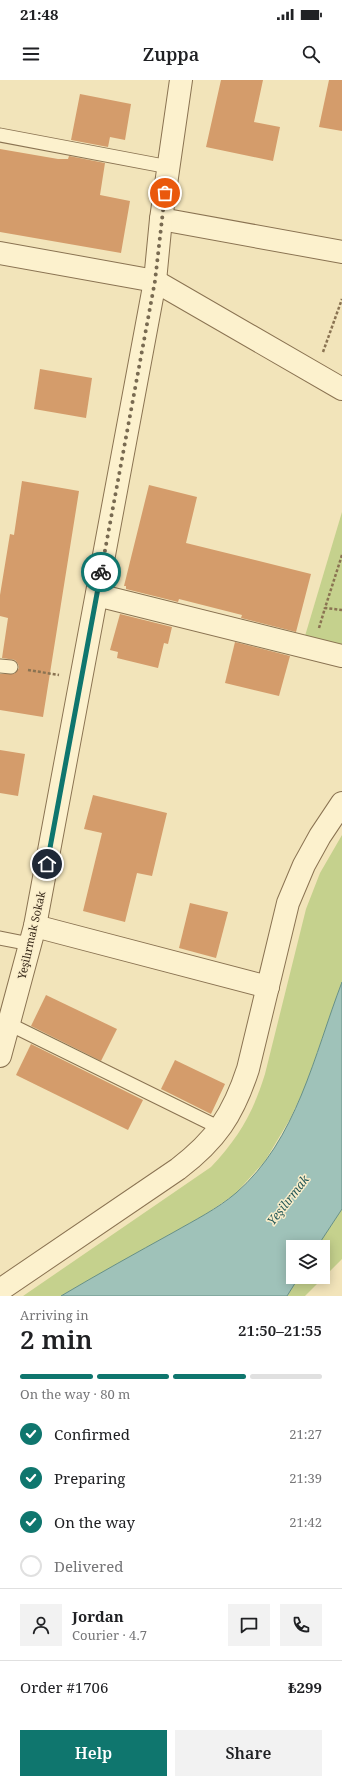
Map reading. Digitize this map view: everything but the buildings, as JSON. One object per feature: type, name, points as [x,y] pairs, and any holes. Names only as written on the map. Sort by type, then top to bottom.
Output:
[{"type":"street","name":"Yeşilırmak Sokak","points":[[0,1056],[33,935],[97,595],[155,281],[161,219],[181,80]]},
{"type":"street","points":[[161,219],[342,252]]},
{"type":"street","points":[[0,253],[155,281],[342,388]]},
{"type":"street","points":[[97,595],[342,656]]},
{"type":"street","points":[[0,1290],[178,1169],[199,1153],[220,1128],[240,1094],[288,903],[304,865],[320,836],[342,803]]},
{"type":"street","points":[[33,935],[268,987]]},
{"type":"lane","points":[[0,135],[169,167]]},
{"type":"lane","points":[[0,938],[33,935]]},
{"type":"lane","points":[[8,1024],[220,1128]]},
{"type":"path","points":[[315,373],[342,299]]},
{"type":"path","points":[[342,555],[325,608],[342,610]]},
{"type":"path","points":[[5,667],[81,679]]},
{"type":"green space","points":[[342,512],[342,656],[302,646]]},
{"type":"green space","points":[[342,835],[342,982],[305,1087],[290,1119],[265,1161],[235,1194],[206,1214],[61,1296],[23,1296],[211,1167],[237,1135],[250,1113],[265,1074],[306,909],[320,873]]},
{"type":"green space","points":[[342,1209],[342,1259],[330,1271],[330,1240],[322,1240]]},
{"type":"green space","points":[[295,1284],[317,1284],[305,1296],[287,1296]]},
{"type":"water","name":"Yeşilırmak","points":[[342,982],[342,1209],[322,1240],[286,1240],[286,1284],[295,1284],[287,1296],[61,1296],[214,1209],[236,1193],[257,1172],[274,1148],[289,1122],[312,1067]]},
{"type":"way so far","points":[[101,572],[155,281],[165,193]]},
{"type":"route","points":[[47,864],[101,572]]}]
